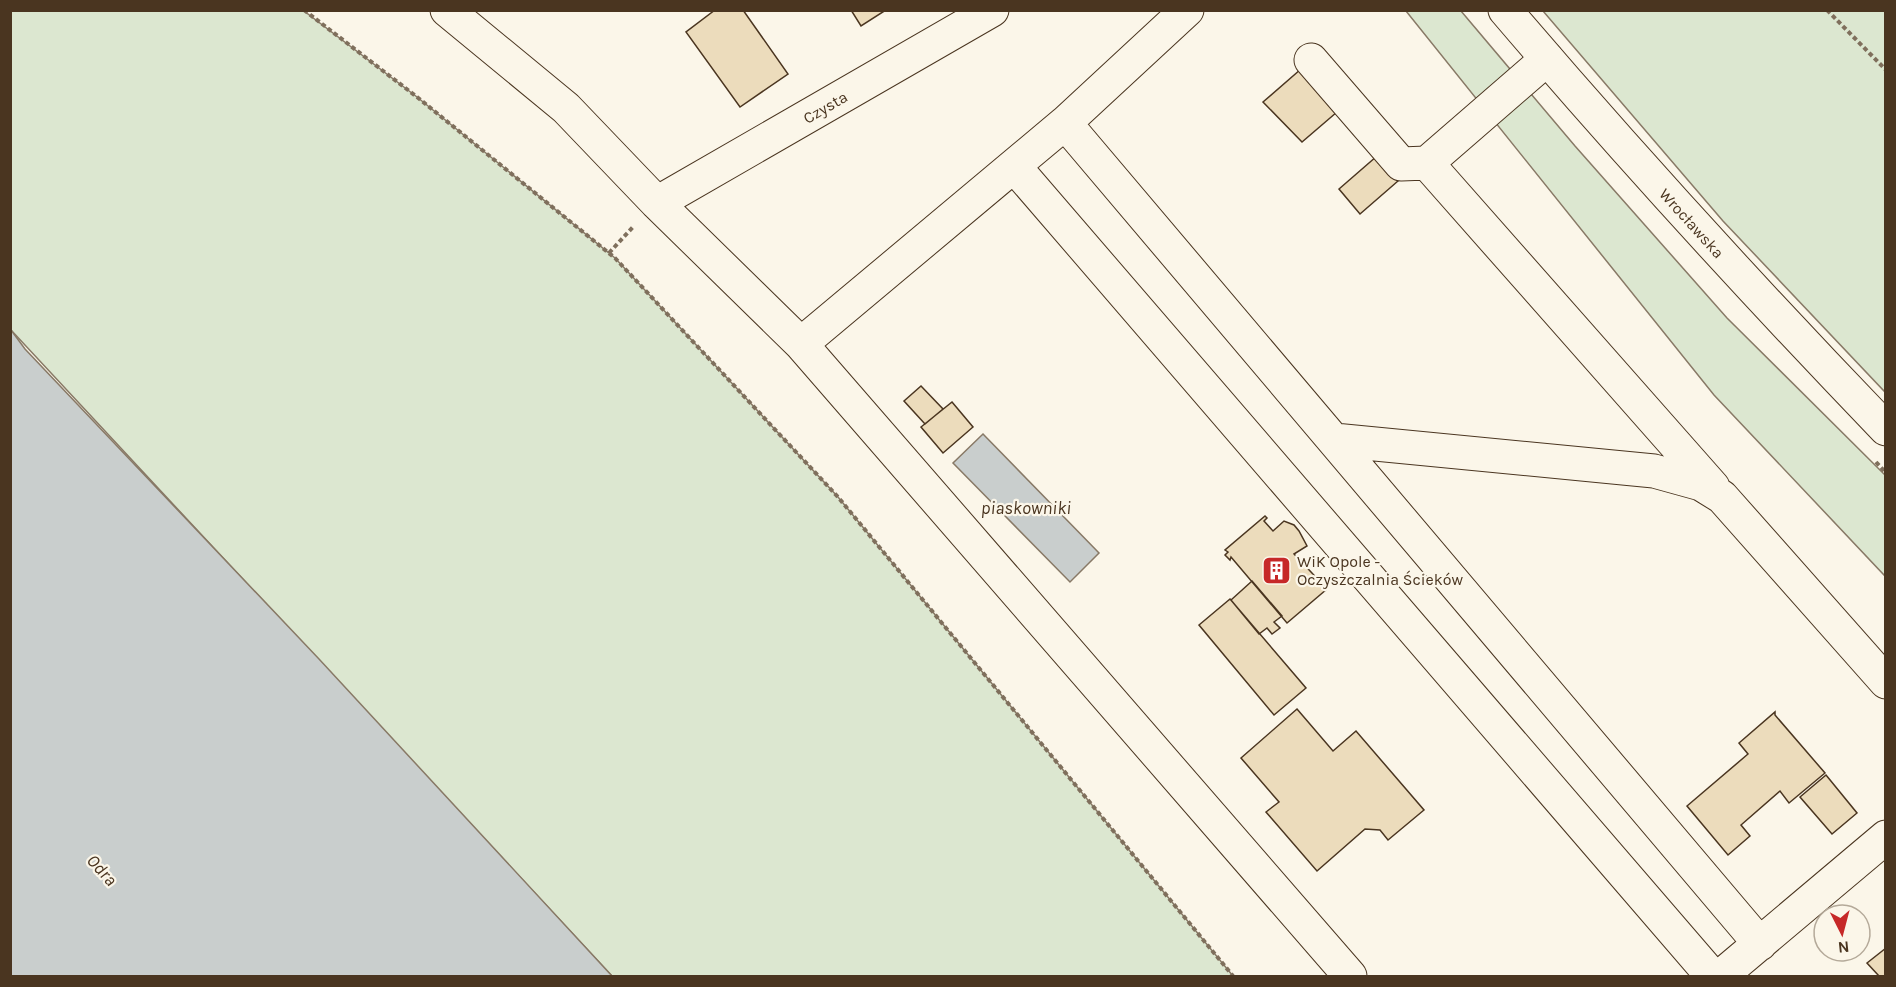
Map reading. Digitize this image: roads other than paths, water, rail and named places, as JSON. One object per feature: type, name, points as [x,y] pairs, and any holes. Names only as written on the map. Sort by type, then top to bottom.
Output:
[{"type":"main road","points":[[447,10],[566,108],[657,203],[801,344],[1350,976]]},
{"type":"main road","name":"Czysta","points":[[657,203],[992,10]]},
{"type":"main road","points":[[801,344],[1065,123],[1187,10]]},
{"type":"main road","name":"Wrocławska","points":[[1505,10],[1589,110],[1789,329],[1886,429]]},
{"type":"main road","points":[[1311,60],[1401,164],[1427,163],[1547,59]]},
{"type":"main road","points":[[1065,123],[1760,944]]},
{"type":"main road","points":[[1427,163],[1886,682]]},
{"type":"main road","points":[[1014,166],[1712,976]]},
{"type":"main road","points":[[1334,440],[1654,471],[1701,484],[1722,497]]},
{"type":"main road","points":[[1721,976],[1886,837]]},
{"type":"water","name":"Odra","points":[[11,330],[25,349],[319,659],[612,976],[11,976]]},
{"type":"water","name":"piaskowniki","points":[[983,434],[1099,553],[1070,582],[953,463]]},
{"type":"place","name":"WiK Opole - Oczyszczalnia Ścieków","points":[[1276,570]]}]
